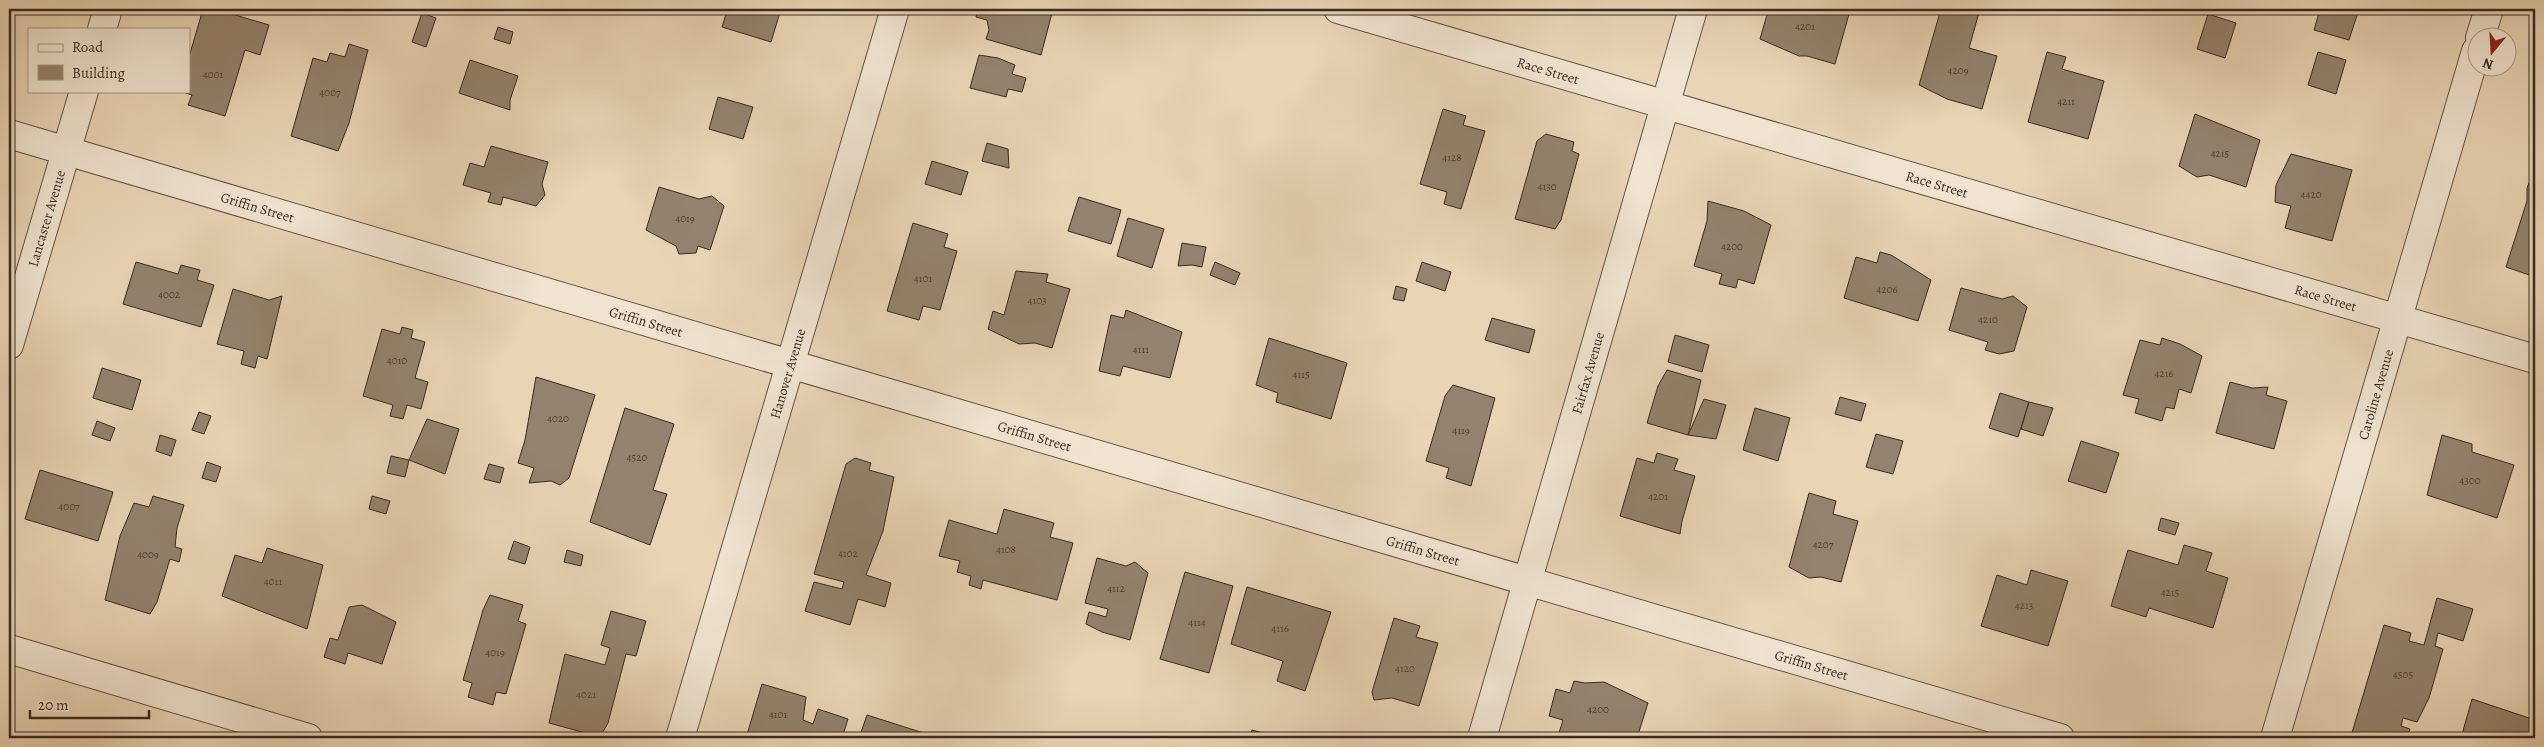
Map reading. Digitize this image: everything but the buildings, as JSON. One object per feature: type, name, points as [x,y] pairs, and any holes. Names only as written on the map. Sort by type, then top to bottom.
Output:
[{"type":"street","points":[[102,28],[108,9]]},
{"type":"street","name":"Hanover Avenue","points":[[680,738],[896,9]]},
{"type":"street","name":"Race Street","points":[[1338,9],[2535,359]]},
{"type":"street","name":"Fairfax Avenue","points":[[1482,738],[1693,9]]},
{"type":"street","points":[[2483,28],[2489,9]]},
{"type":"street","name":"Caroline Avenue","points":[[2275,738],[2468,78]]},
{"type":"street","name":"Lancaster Avenue","points":[[9,345],[84,92]]},
{"type":"street","name":"Griffin Street","points":[[9,134],[1529,580],[2060,738]]},
{"type":"street","points":[[9,649],[308,738]]}]
